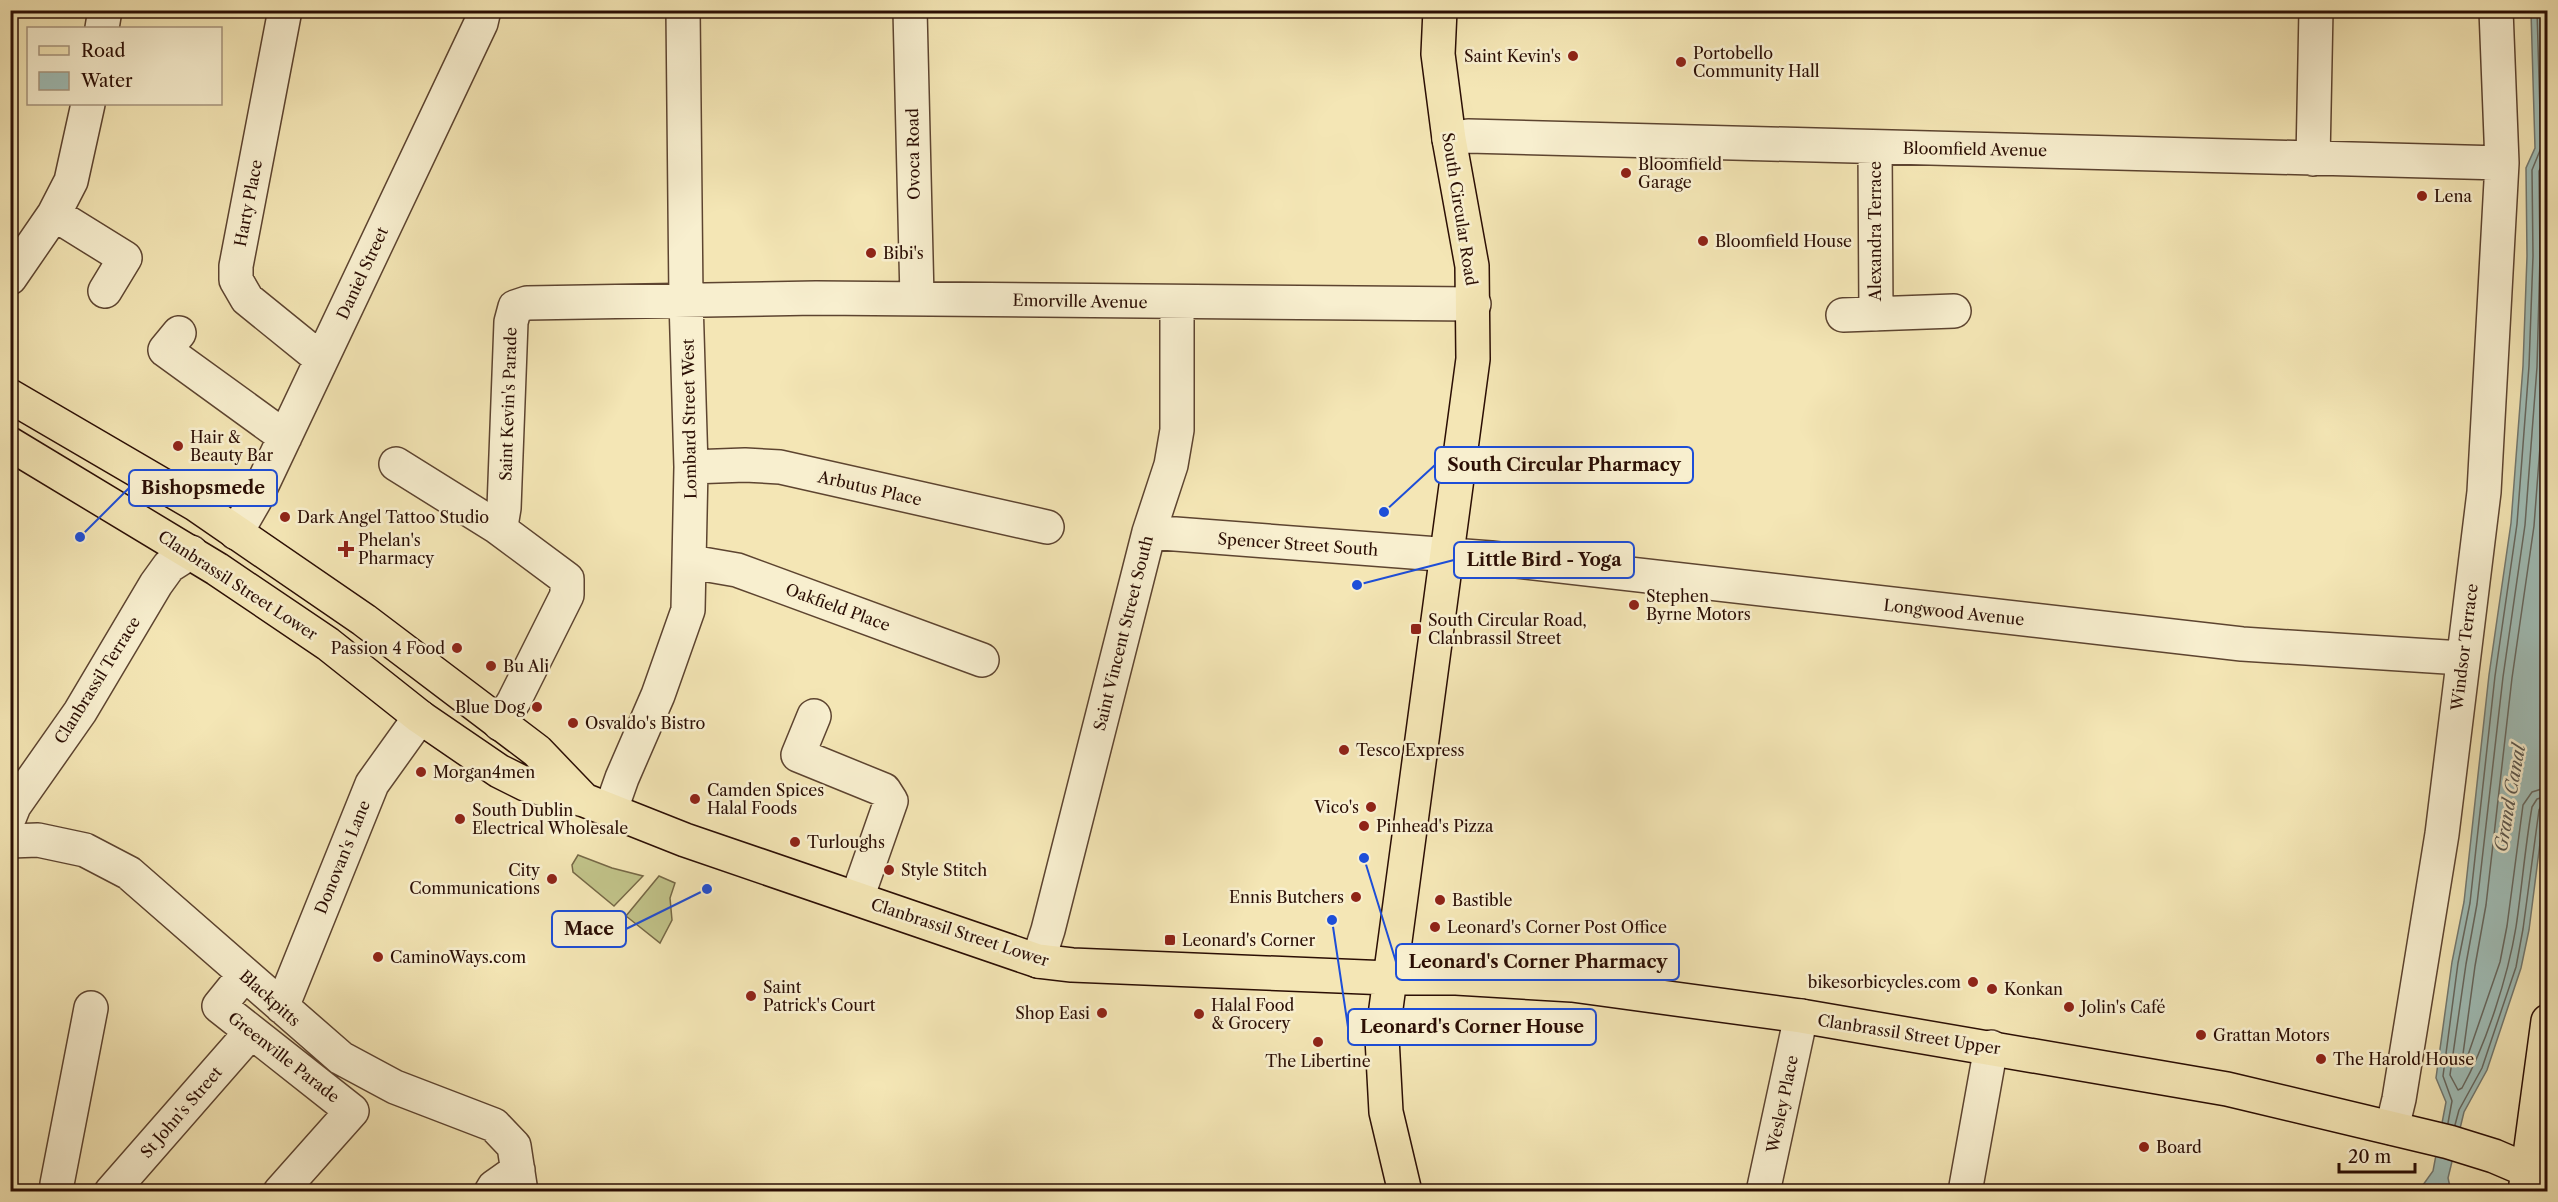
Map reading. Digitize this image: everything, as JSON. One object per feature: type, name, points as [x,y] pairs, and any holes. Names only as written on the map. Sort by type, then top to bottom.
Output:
[{"type":"main road","name":"South Circular Road","points":[[1406,1191],[1388,1122],[1382,1038],[1473,359],[1472,266],[1449,139],[1438,54],[1440,10]]},
{"type":"main road","name":"Clanbrassil Street Lower","points":[[10,396],[158,482],[364,621],[537,751],[597,806]]},
{"type":"main road","name":"Clanbrassil Street Lower","points":[[10,444],[190,552],[328,644],[420,717],[499,771],[516,780],[597,806],[685,840],[1038,961],[1072,965],[1389,978]]},
{"type":"main road","name":"Clanbrassil Street Upper","points":[[1389,978],[1456,978],[1572,985],[1801,1016],[2209,1085],[2407,1131],[2469,1148],[2534,1180]]},
{"type":"main road","points":[[2534,1180],[2543,1093],[2547,1022]]},
{"type":"street","points":[[102,27],[105,10]]},
{"type":"street","name":"Harty Place","points":[[285,10],[236,266],[236,280],[238,289],[247,299],[321,359]]},
{"type":"street","name":"Daniel Street","points":[[236,533],[255,500],[285,437],[481,23],[484,10]]},
{"type":"street","name":"Lombard Street West","points":[[597,806],[682,632],[688,610],[691,562],[691,467],[686,300],[683,10]]},
{"type":"street","name":"Ovoca Road","points":[[910,10],[917,298]]},
{"type":"street","points":[[2313,159],[2316,10]]},
{"type":"street","name":"Windsor Terrace","points":[[2407,1131],[2399,1100],[2442,834],[2484,492],[2502,163],[2496,10]]},
{"type":"street","points":[[10,278],[54,214],[71,180],[88,105]]},
{"type":"street","name":"Bloomfield Avenue","points":[[1449,139],[1468,136],[1645,139],[2502,163]]},
{"type":"street","name":"Alexandra Terrace","points":[[1875,147],[1876,314]]},
{"type":"street","points":[[54,214],[125,258],[105,291]]},
{"type":"street","name":"Emorville Avenue","points":[[686,300],[917,298],[1474,304]]},
{"type":"street","name":"Saint Kevin's Parade","points":[[497,527],[502,520],[504,508],[511,322],[515,307],[527,303],[686,300]]},
{"type":"street","name":"Saint Vincent Street South","points":[[1038,961],[1048,930],[1149,532],[1171,465],[1177,430],[1177,302]]},
{"type":"street","name":"Alexandra Terrace","points":[[1843,315],[1954,311]]},
{"type":"street","points":[[179,333],[165,351],[285,437]]},
{"type":"street","points":[[396,464],[497,527],[567,579],[567,595],[514,701],[500,724]]},
{"type":"street","name":"Arbutus Place","points":[[691,467],[745,465],[780,467],[1047,527]]},
{"type":"street","name":"Spencer Street South","points":[[1149,532],[1447,555]]},
{"type":"street","name":"Clanbrassil Terrace","points":[[10,816],[14,806],[80,712],[156,584],[170,566],[190,552]]},
{"type":"street","name":"Longwood Avenue","points":[[1447,555],[2242,644],[2462,658]]},
{"type":"street","name":"Oakfield Place","points":[[691,562],[737,570],[982,660]]},
{"type":"street","points":[[814,716],[798,754],[884,790],[891,801],[857,898]]},
{"type":"street","name":"Donovan's Lane","points":[[282,1007],[372,784],[420,717]]},
{"type":"street","name":"Blackpitts","points":[[10,841],[38,840],[60,843],[108,860],[129,873],[341,1058],[395,1087],[494,1125],[514,1146],[520,1181]]},
{"type":"street","name":"Greenville Parade","points":[[244,975],[219,1006],[352,1111],[280,1191]]},
{"type":"street","points":[[59,1191],[57,1184],[90,1008]]},
{"type":"street","name":"Wesley Place","points":[[1763,1191],[1801,1016]]},
{"type":"street","name":"St John's Street","points":[[111,1191],[251,1032]]},
{"type":"street","points":[[1965,1191],[1991,1047]]},
{"type":"street","points":[[491,1191],[494,1187],[520,1181]]},
{"type":"green space","points":[[578,855],[612,868],[643,876],[614,906],[573,872],[572,865]]},
{"type":"green space","points":[[659,876],[675,883],[670,898],[672,920],[660,943],[626,916]]},
{"type":"water","name":"Grand Canal","points":[[2531,11],[2547,11],[2547,788],[2529,930],[2521,968],[2487,1070],[2464,1112],[2448,1178],[2451,1191],[2418,1192],[2433,1171],[2446,1102],[2436,1078],[2452,962],[2464,902],[2489,675],[2511,523],[2523,366],[2527,256],[2526,168],[2535,148]]},
{"type":"place","name":"Saint Kevin's","points":[[1573,56]]},
{"type":"place","name":"Portobello Community Hall","points":[[1681,62]]},
{"type":"place","name":"Bloomfield Garage","points":[[1626,173]]},
{"type":"place","name":"Lena","points":[[2422,196]]},
{"type":"place","name":"Bloomfield House","points":[[1703,241]]},
{"type":"place","name":"Bibi's","points":[[871,253]]},
{"type":"place","name":"Hair & Beauty Bar","points":[[178,446]]},
{"type":"place","name":"South Circular Pharmacy","points":[[1384,512]]},
{"type":"place","name":"Dark Angel Tattoo Studio","points":[[285,517]]},
{"type":"place","name":"Bishopsmede","points":[[80,537]]},
{"type":"place","name":"Phelan's Pharmacy","points":[[346,549]]},
{"type":"place","name":"Little Bird - Yoga","points":[[1357,585]]},
{"type":"place","name":"Stephen Byrne Motors","points":[[1634,605]]},
{"type":"place","name":"South Circular Road, Clanbrassil Street","points":[[1416,629]]},
{"type":"place","name":"Passion 4 Food","points":[[457,648]]},
{"type":"place","name":"Bu Ali","points":[[491,666]]},
{"type":"place","name":"Blue Dog","points":[[537,707]]},
{"type":"place","name":"Osvaldo's Bistro","points":[[573,723]]},
{"type":"place","name":"Tesco Express","points":[[1344,750]]},
{"type":"place","name":"Morgan4men","points":[[421,772]]},
{"type":"place","name":"Camden Spices Halal Foods","points":[[695,799]]},
{"type":"place","name":"Vico's","points":[[1371,807]]},
{"type":"place","name":"South Dublin Electrical Wholesale","points":[[460,819]]},
{"type":"place","name":"Pinhead's Pizza","points":[[1364,826]]},
{"type":"place","name":"Turloughs","points":[[795,842]]},
{"type":"place","name":"Leonard's Corner Pharmacy","points":[[1364,858]]},
{"type":"place","name":"Style Stitch","points":[[889,870]]},
{"type":"place","name":"City Communications","points":[[552,879]]},
{"type":"place","name":"Mace","points":[[707,889]]},
{"type":"place","name":"Ennis Butchers","points":[[1356,897]]},
{"type":"place","name":"Bastible","points":[[1440,900]]},
{"type":"place","name":"Leonard's Corner House","points":[[1332,920]]},
{"type":"place","name":"Leonard's Corner Post Office","points":[[1435,927]]},
{"type":"place","name":"Leonard's Corner","points":[[1170,940]]},
{"type":"place","name":"CaminoWays.com","points":[[378,957]]},
{"type":"place","name":"bikesorbicycles.com","points":[[1973,982]]},
{"type":"place","name":"Konkan","points":[[1992,989]]},
{"type":"place","name":"Saint Patrick's Court","points":[[751,996]]},
{"type":"place","name":"Jolin's Café","points":[[2069,1007]]},
{"type":"place","name":"Shop Easi","points":[[1102,1013]]},
{"type":"place","name":"Halal Food & Grocery","points":[[1199,1014]]},
{"type":"place","name":"Grattan Motors","points":[[2201,1035]]},
{"type":"place","name":"The Libertine","points":[[1318,1042]]},
{"type":"place","name":"The Harold House","points":[[2321,1059]]},
{"type":"place","name":"Board","points":[[2144,1147]]}]
